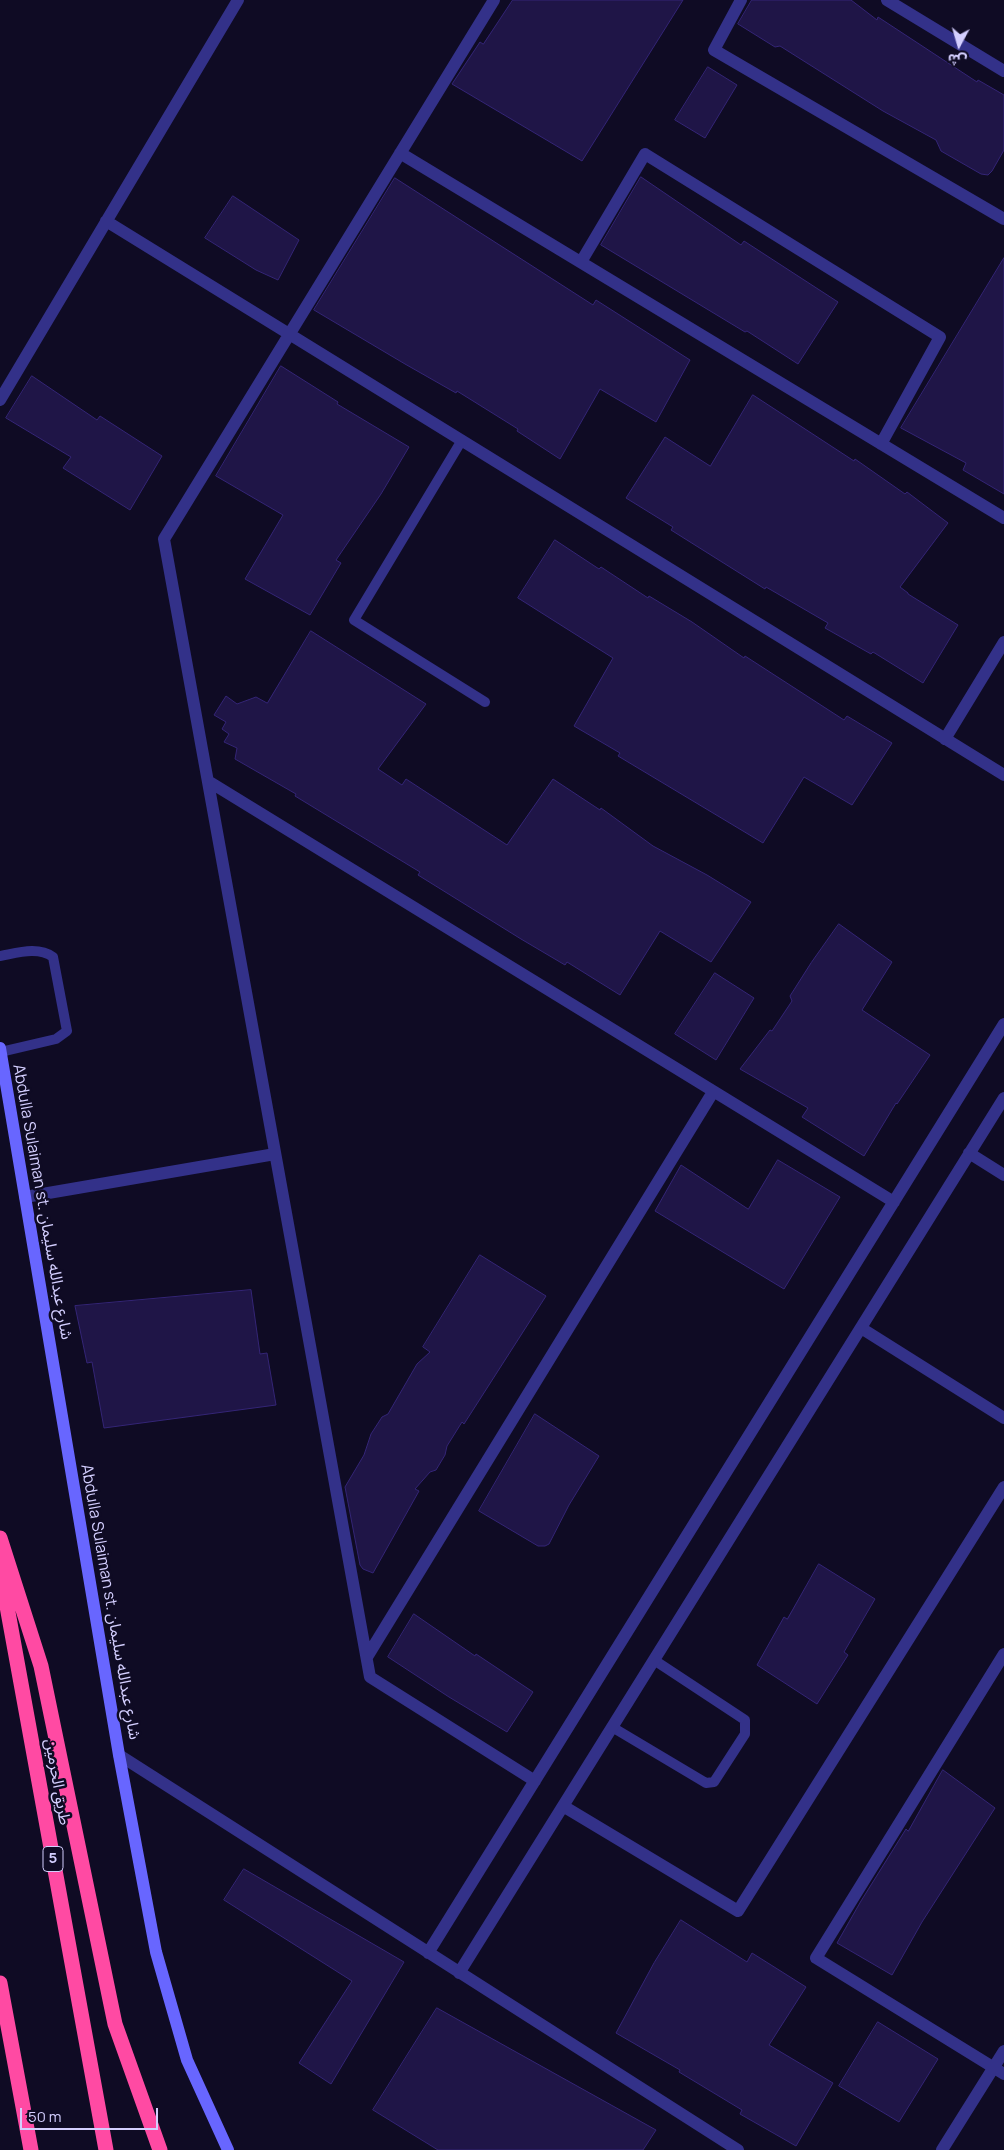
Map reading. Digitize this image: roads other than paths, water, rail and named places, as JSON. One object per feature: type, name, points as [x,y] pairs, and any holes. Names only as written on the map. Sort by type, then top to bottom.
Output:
[{"type":"highway","points":[[0,1538],[41,1666],[115,2024],[160,2150]]},
{"type":"highway","name":"طريق الحرمين","points":[[0,1568],[106,2150]]},
{"type":"highway","points":[[0,1983],[32,2150]]},
{"type":"main road","name":"Abdulla Sulaiman st. شارع عبدالله سليمان","points":[[0,1050],[119,1755],[156,1952],[187,2060],[228,2150]]},
{"type":"street","points":[[0,400],[238,0]]},
{"type":"street","points":[[494,0],[164,539],[370,1678],[534,1780]]},
{"type":"street","points":[[741,0],[714,50],[1004,219]]},
{"type":"street","points":[[888,0],[1004,71]]},
{"type":"street","points":[[400,153],[1004,518]]},
{"type":"street","points":[[581,262],[645,154],[940,337],[881,444]]},
{"type":"street","points":[[106,221],[1004,775]]},
{"type":"street","points":[[945,738],[1004,642]]},
{"type":"street","points":[[208,781],[894,1202]]},
{"type":"street","points":[[428,1953],[1004,1024]]},
{"type":"street","points":[[367,1658],[713,1092]]},
{"type":"street","points":[[459,1973],[1004,1098]]},
{"type":"street","points":[[25,1197],[275,1154]]},
{"type":"street","points":[[969,1154],[1004,1175]]},
{"type":"street","points":[[860,1328],[1004,1418]]},
{"type":"street","points":[[563,1806],[738,1911],[1004,1486]]},
{"type":"street","points":[[999,2071],[816,1958],[1004,1654]]},
{"type":"street","points":[[119,1755],[738,2150]]},
{"type":"street","points":[[942,2150],[999,2071],[1004,2051]]},
{"type":"lane","points":[[462,440],[354,620],[485,702]]},
{"type":"lane","points":[[0,956],[38,950],[53,957],[67,1031],[56,1039],[0,1050]]},
{"type":"lane","points":[[612,1727],[706,1783],[711,1784],[745,1734],[746,1720],[654,1660]]}]
